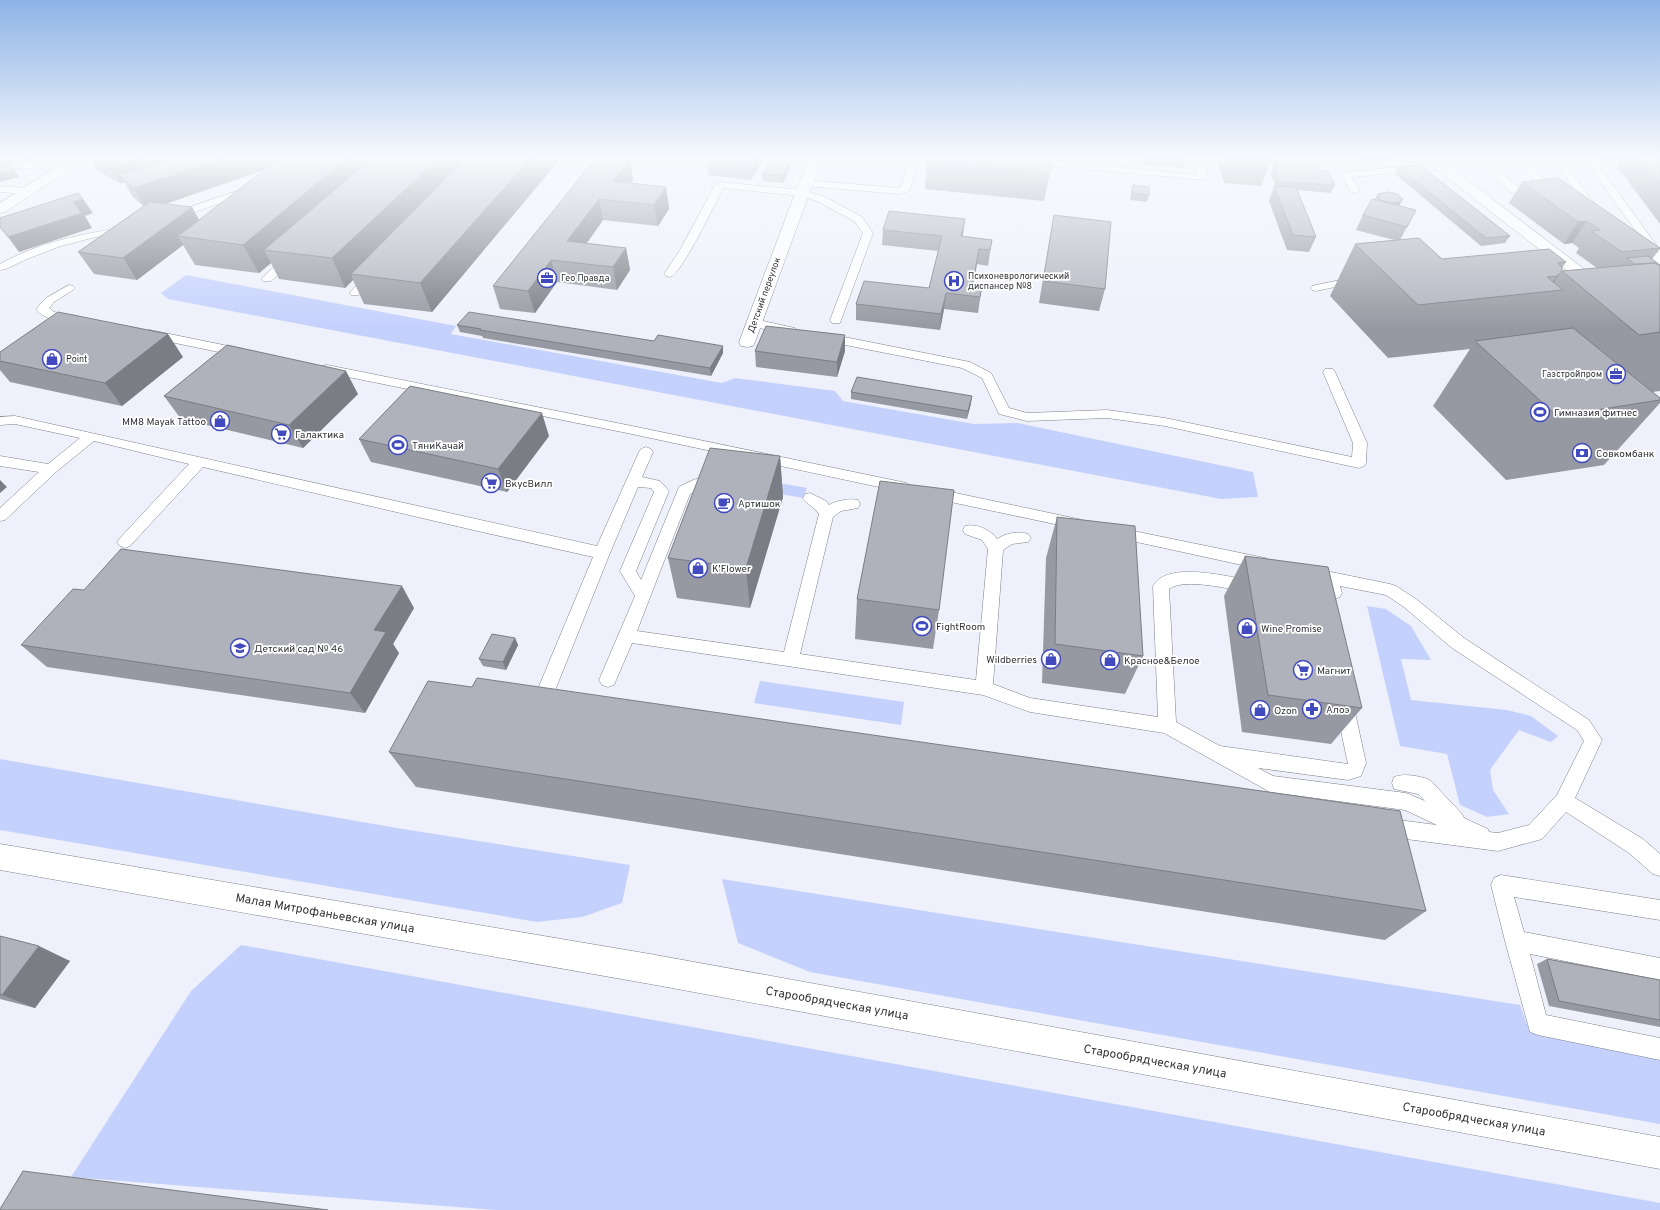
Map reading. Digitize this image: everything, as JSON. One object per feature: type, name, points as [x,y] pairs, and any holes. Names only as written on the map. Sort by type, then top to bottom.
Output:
[{"type":"street","name":"Детский переулок","points":[[747,342],[794,215]]},
{"type":"street","points":[[1505,215],[1612,298]]},
{"type":"street","name":"Малая Митрофаньевская улица","points":[[0,857],[650,969]]},
{"type":"street","name":"Старообрядческая улица","points":[[650,969],[1660,1153]]},
{"type":"lane","points":[[165,219],[175,215]]},
{"type":"lane","points":[[670,274],[704,215]]},
{"type":"lane","points":[[836,320],[868,233],[858,219],[851,215]]},
{"type":"lane","points":[[1591,215],[1602,223],[1597,215]]},
{"type":"lane","points":[[1630,215],[1660,257]]},
{"type":"lane","points":[[2,267],[13,260],[94,234],[115,232],[137,227]]},
{"type":"lane","points":[[1628,240],[1660,262]]},
{"type":"lane","points":[[267,279],[301,248]]},
{"type":"lane","points":[[1536,254],[1552,252]]},
{"type":"lane","points":[[355,293],[382,265]]},
{"type":"lane","points":[[1316,288],[1367,278]]},
{"type":"lane","points":[[69,288],[50,300],[42,309],[50,314],[89,322]]},
{"type":"lane","points":[[754,323],[966,365],[987,376],[1004,411],[1027,417],[1107,414],[1165,422],[1359,463],[1360,443],[1329,372]]},
{"type":"lane","points":[[135,332],[259,356]]},
{"type":"lane","points":[[314,367],[632,430],[1279,567]]},
{"type":"lane","points":[[0,420],[16,420],[91,436],[482,527],[602,553]]},
{"type":"lane","points":[[0,516],[50,469],[91,436]]},
{"type":"lane","points":[[563,706],[541,703],[602,553],[646,452]]},
{"type":"lane","points":[[0,461],[50,469]]},
{"type":"lane","points":[[125,542],[186,474],[200,461]]},
{"type":"lane","points":[[608,680],[627,636],[684,491],[698,483],[722,480]]},
{"type":"lane","points":[[633,481],[655,484],[662,491],[628,572],[643,596]]},
{"type":"lane","points":[[791,659],[826,514],[821,505],[810,498]]},
{"type":"lane","points":[[826,514],[837,507],[853,504]]},
{"type":"lane","points":[[970,530],[987,536],[996,548],[984,688]]},
{"type":"lane","points":[[996,548],[1008,539],[1023,538]]},
{"type":"lane","points":[[1167,726],[1161,586],[1171,579],[1186,577],[1267,590]]},
{"type":"lane","points":[[1334,593],[1331,578],[1390,590],[1410,603],[1458,643],[1583,725],[1593,740],[1564,801],[1535,834],[1498,842],[1363,824]]},
{"type":"lane","points":[[627,636],[984,688],[1030,705],[1167,726],[1270,784],[1406,802],[1498,842]]},
{"type":"lane","points":[[1217,754],[1348,772],[1355,770],[1357,763],[1341,687]]},
{"type":"lane","points":[[1401,782],[1422,786],[1460,826]]},
{"type":"lane","points":[[1564,801],[1636,846],[1660,867]]},
{"type":"lane","points":[[1660,910],[1501,885],[1538,1024],[1660,1049]]},
{"type":"lane","points":[[1515,941],[1660,969]]},
{"type":"shaded area","points":[[186,275],[456,326],[451,334],[722,383],[735,378],[835,391],[843,401],[974,424],[1017,423],[1253,472],[1258,497],[1221,499],[168,299],[161,293]]},
{"type":"shaded area","points":[[735,475],[807,488],[803,498],[730,485]]},
{"type":"shaded area","points":[[1367,606],[1386,609],[1411,626],[1431,660],[1401,659],[1411,700],[1507,710],[1531,716],[1558,736],[1551,742],[1519,730],[1490,770],[1493,790],[1509,814],[1487,817],[1460,805],[1447,754],[1400,746]]},
{"type":"shaded area","points":[[760,681],[904,702],[901,725],[754,703]]},
{"type":"shaded area","points":[[0,759],[397,828],[630,865],[622,903],[582,917],[537,922],[0,830]]},
{"type":"shaded area","points":[[722,879],[1520,1005],[1529,1030],[1660,1055],[1660,1124],[810,972],[738,943]]},
{"type":"shaded area","points":[[241,945],[1660,1203],[1660,1210],[495,1210],[71,1177],[191,991]]},
{"type":"building","points":[[8,215],[74,215],[8,237],[0,227],[0,218]]},
{"type":"building","points":[[131,215],[181,215],[123,258],[78,252]]},
{"type":"building","points":[[205,215],[278,215],[243,245],[178,236]]},
{"type":"building","points":[[305,215],[378,215],[332,258],[264,250]]},
{"type":"building","points":[[409,215],[480,215],[420,283],[351,274]]},
{"type":"building","points":[[550,215],[586,215],[567,241],[626,248],[613,267],[551,260],[528,291],[493,286]]},
{"type":"building","points":[[888,215],[931,215],[965,219],[961,236],[992,240],[990,250],[979,249],[972,285],[982,286],[980,297],[946,293],[941,314],[856,304],[864,281],[929,288],[942,236],[883,230]]},
{"type":"building","points":[[1054,215],[1111,222],[1105,289],[1043,281]]},
{"type":"building","points":[[1285,215],[1307,215],[1316,237],[1293,235]]},
{"type":"building","points":[[1365,215],[1413,215],[1407,227]]},
{"type":"building","points":[[1458,215],[1484,215],[1510,236],[1486,238]]},
{"type":"building","points":[[1569,215],[1613,215],[1660,248],[1622,252],[1591,231],[1600,230],[1587,221],[1578,222]]},
{"type":"building","points":[[1419,238],[1442,259],[1549,249],[1566,262],[1558,263],[1562,268],[1561,272],[1557,276],[1547,277],[1563,290],[1418,305],[1355,244]]},
{"type":"building","points":[[1648,256],[1660,266],[1655,263],[1635,264],[1626,258]]},
{"type":"building","points":[[1655,263],[1660,266],[1660,332],[1639,335],[1562,271]]},
{"type":"building","points":[[58,312],[168,334],[105,383],[0,361],[0,352]]},
{"type":"building","points":[[469,312],[654,341],[658,335],[723,346],[710,368],[457,325]]},
{"type":"building","points":[[766,326],[845,335],[837,362],[755,351]]},
{"type":"building","points":[[1573,328],[1660,398],[1660,400],[1557,416],[1475,341]]},
{"type":"building","points":[[227,345],[346,371],[289,425],[164,396]]},
{"type":"building","points":[[857,377],[972,396],[968,411],[851,392]]},
{"type":"building","points":[[410,386],[542,413],[498,469],[359,439]]},
{"type":"building","points":[[710,448],[780,456],[746,568],[668,558]]},
{"type":"building","points":[[880,481],[954,490],[939,610],[857,599]]},
{"type":"building","points":[[1057,517],[1135,526],[1143,656],[1055,644]]},
{"type":"building","points":[[121,549],[402,586],[374,630],[386,632],[350,693],[21,645],[73,589],[84,590]]},
{"type":"building","points":[[1245,556],[1328,567],[1362,708],[1268,695]]},
{"type":"building","points":[[492,634],[515,638],[503,662],[479,659]]},
{"type":"building","points":[[477,678],[1400,811],[1426,911],[389,752],[428,681],[472,687]]},
{"type":"building","points":[[0,936],[39,946],[2,995],[0,994]]},
{"type":"building","points":[[1547,959],[1660,980],[1660,1020],[1559,1001]]},
{"type":"building","points":[[23,1171],[328,1210],[0,1210]]},
{"type":"place","name":"Гео Правда","points":[[547,278]]},
{"type":"place","name":"Психоневрологический диспансер №8","points":[[954,281]]},
{"type":"place","name":"Point","points":[[52,359]]},
{"type":"place","name":"Газстройпром","points":[[1616,374]]},
{"type":"place","name":"Гимназия фитнес","points":[[1540,412]]},
{"type":"place","name":"MM8 Mayak Tattoo","points":[[220,421]]},
{"type":"place","name":"Галактика","points":[[281,434]]},
{"type":"place","name":"ТяниКачай","points":[[398,445]]},
{"type":"place","name":"Совкомбанк","points":[[1582,453]]},
{"type":"place","name":"ВкусВилл","points":[[491,483]]},
{"type":"place","name":"Артишок","points":[[724,503]]},
{"type":"place","name":"K'Flower","points":[[698,568]]},
{"type":"place","name":"FightRoom","points":[[922,626]]},
{"type":"place","name":"Wine Promise","points":[[1247,628]]},
{"type":"place","name":"Детский сад № 46","points":[[240,648]]},
{"type":"place","name":"Wildberries","points":[[1051,659]]},
{"type":"place","name":"Красное&Белое","points":[[1110,660]]},
{"type":"place","name":"Магнит","points":[[1303,670]]},
{"type":"place","name":"Алоэ","points":[[1312,709]]},
{"type":"place","name":"Ozon","points":[[1260,710]]}]
